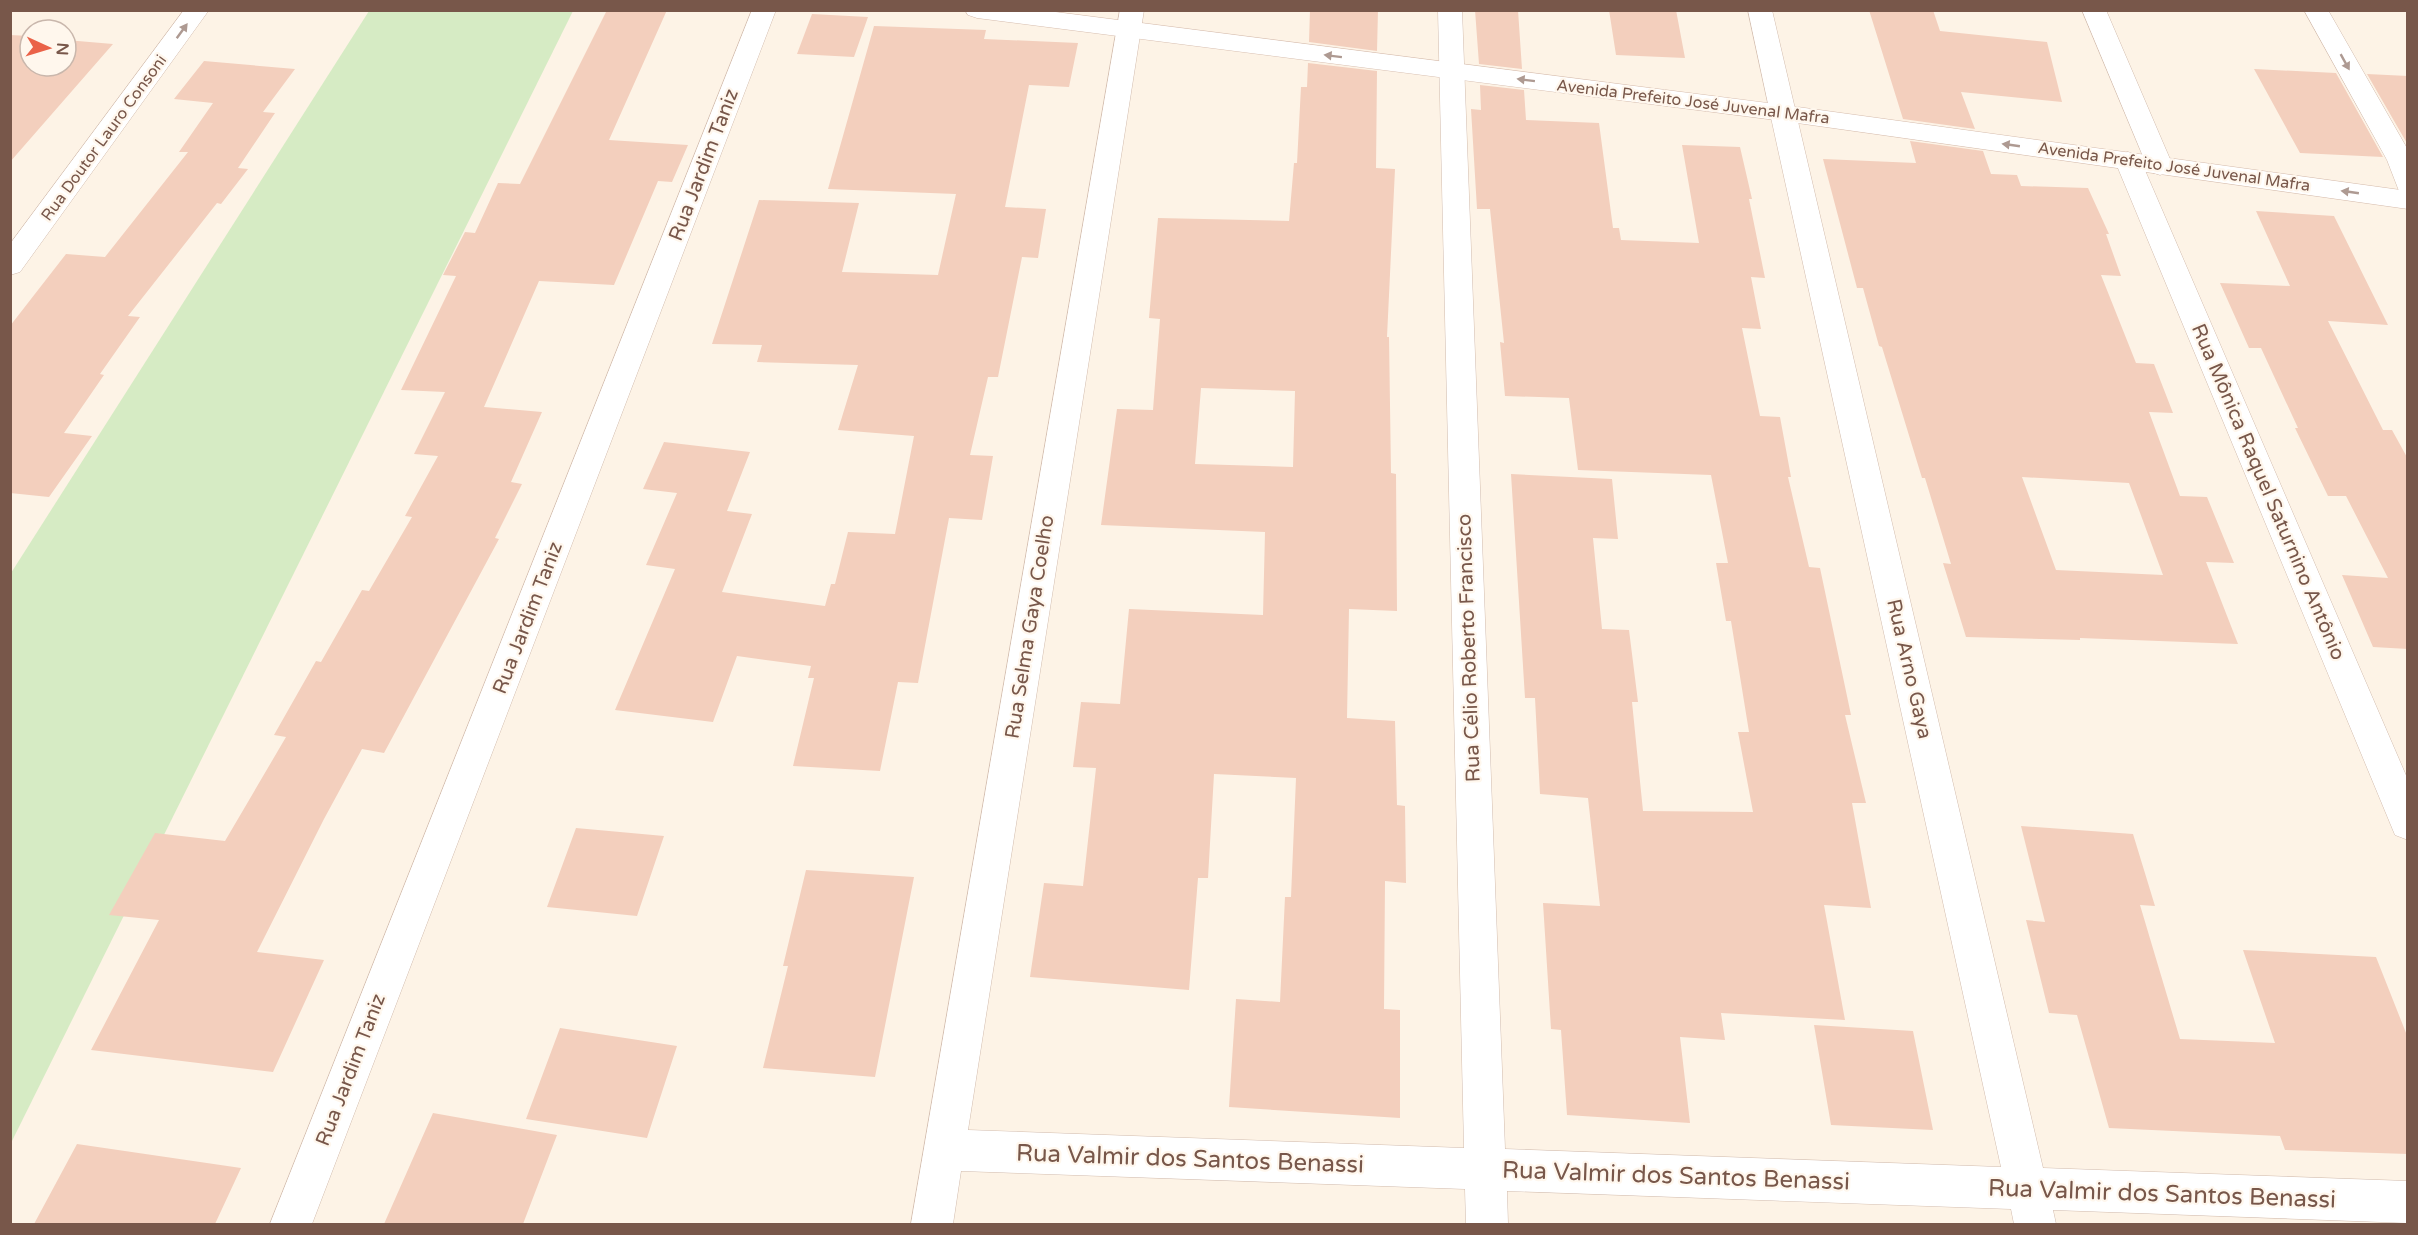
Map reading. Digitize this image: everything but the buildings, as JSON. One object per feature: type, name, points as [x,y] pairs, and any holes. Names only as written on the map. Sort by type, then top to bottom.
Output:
[{"type":"street","name":"Rua Doutor Lauro Consoni","points":[[10,265],[197,10]]},
{"type":"street","name":"Rua Jardim Taniz","points":[[291,1224],[764,10]]},
{"type":"street","name":"Avenida Prefeito José Juvenal Mafra","points":[[977,10],[1130,20],[1452,71],[1783,113],[2408,200]]},
{"type":"street","name":"Rua Célio Roberto Francisco","points":[[1450,10],[1487,1224]]},
{"type":"street","name":"Rua Arno Gaya","points":[[1760,10],[2031,1207]]},
{"type":"street","points":[[2094,10],[2160,165]]},
{"type":"street","points":[[2316,10],[2400,160],[2408,184]]},
{"type":"street","name":"Rua Selma Gaya Coelho","points":[[932,1224],[1130,20]]},
{"type":"street","name":"Rua Mônica Raquel Saturnino Antônio","points":[[2128,161],[2408,823]]},
{"type":"street","name":"Rua Valmir dos Santos Benassi","points":[[945,1150],[1485,1169],[2031,1207],[2408,1202]]},
{"type":"green space","points":[[369,11],[573,11],[11,1143],[11,573]]}]
